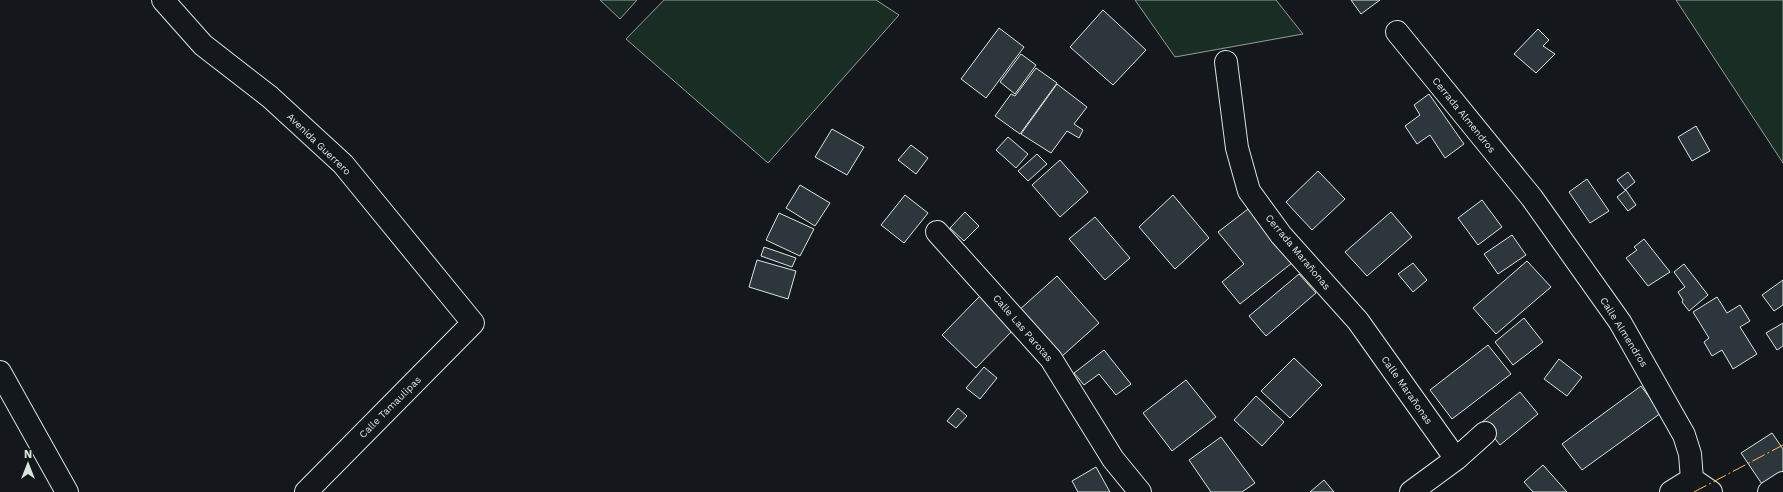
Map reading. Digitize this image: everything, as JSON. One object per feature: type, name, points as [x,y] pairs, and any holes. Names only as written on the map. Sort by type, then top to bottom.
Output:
[{"type":"street","name":"Avenida Guerrero","points":[[162,0],[203,45],[270,97],[343,164],[473,323]]},
{"type":"street","name":"Cerrada Almendros","points":[[1397,32],[1532,198]]},
{"type":"street","name":"Cerrada Marañonas","points":[[1226,62],[1237,148],[1249,191],[1281,235],[1358,321]]},
{"type":"street","name":"Calle Almendros","points":[[1532,198],[1620,322],[1684,435],[1690,454],[1692,479]]},
{"type":"street","name":"Calle Las Parotas","points":[[937,232],[1051,358],[1113,460],[1140,492]]},
{"type":"street","name":"Calle Marañonas","points":[[1358,321],[1456,459]]},
{"type":"street","name":"Calle Tamaulipas","points":[[306,492],[473,323]]},
{"type":"street","points":[[0,372],[67,492]]},
{"type":"street","points":[[1411,492],[1456,459],[1485,434]]},
{"type":"street","points":[[1671,492],[1692,479],[1711,492]]},
{"type":"street","points":[[1769,492],[1783,483]]},
{"type":"green space","points":[[600,0],[637,0],[620,19]]},
{"type":"green space","points":[[664,0],[876,0],[899,15],[768,163],[626,39]]},
{"type":"green space","points":[[1135,0],[1276,0],[1303,34],[1175,57]]},
{"type":"green space","points":[[1676,0],[1783,0],[1783,163]]},
{"type":"building","points":[[1351,0],[1380,0],[1361,14]]},
{"type":"building","points":[[1103,10],[1146,50],[1113,85],[1070,47]]},
{"type":"building","points":[[999,28],[1024,47],[986,98],[961,79]]},
{"type":"building","points":[[1538,29],[1549,40],[1543,46],[1555,54],[1536,73],[1514,54]]},
{"type":"building","points":[[1021,54],[1036,65],[1015,94],[1000,82]]},
{"type":"building","points":[[1036,68],[1057,83],[1020,134],[995,116],[1011,94],[1015,96]]},
{"type":"building","points":[[1057,84],[1087,107],[1074,124],[1083,130],[1079,138],[1067,131],[1051,153],[1021,134]]},
{"type":"building","points":[[1429,94],[1464,144],[1445,158],[1430,135],[1417,144],[1405,126],[1420,115],[1414,105]]},
{"type":"building","points":[[1696,126],[1710,151],[1692,161],[1678,137]]},
{"type":"building","points":[[832,129],[864,147],[847,175],[815,157]]},
{"type":"building","points":[[1008,137],[1028,154],[1016,168],[996,150]]},
{"type":"building","points":[[911,145],[928,158],[916,174],[898,160]]},
{"type":"building","points":[[1037,154],[1047,164],[1028,181],[1018,171]]},
{"type":"building","points":[[1060,160],[1088,192],[1060,217],[1032,185]]},
{"type":"building","points":[[1318,171],[1345,199],[1312,230],[1286,202]]},
{"type":"building","points":[[1628,172],[1635,182],[1625,190],[1617,180]]},
{"type":"building","points":[[1587,179],[1609,211],[1590,223],[1569,192]]},
{"type":"building","points":[[800,185],[830,203],[815,226],[786,208]]},
{"type":"building","points":[[1626,190],[1636,205],[1628,211],[1617,197]]},
{"type":"building","points":[[905,195],[928,213],[904,243],[881,225]]},
{"type":"building","points":[[1173,195],[1209,238],[1175,269],[1139,227]]},
{"type":"building","points":[[1482,200],[1502,227],[1478,245],[1458,218]]},
{"type":"building","points":[[1248,209],[1292,263],[1240,304],[1222,282],[1244,264],[1218,232]]},
{"type":"building","points":[[965,212],[979,226],[964,241],[950,228]]},
{"type":"building","points":[[1391,212],[1412,237],[1367,276],[1345,252]]},
{"type":"building","points":[[779,213],[814,229],[800,256],[766,240]]},
{"type":"building","points":[[1095,217],[1130,258],[1105,280],[1069,239]]},
{"type":"building","points":[[1512,235],[1526,255],[1498,274],[1484,254]]},
{"type":"building","points":[[1644,239],[1670,272],[1648,286],[1626,258],[1637,250],[1634,247]]},
{"type":"building","points":[[764,247],[796,258],[792,267],[761,256]]},
{"type":"building","points":[[757,260],[796,271],[788,299],[749,287]]},
{"type":"building","points":[[1527,261],[1551,287],[1496,334],[1473,308]]},
{"type":"building","points":[[1413,263],[1427,280],[1413,292],[1398,274]]},
{"type":"building","points":[[1684,264],[1708,295],[1689,311],[1682,302],[1683,300],[1678,292],[1685,287],[1674,272]]},
{"type":"building","points":[[1299,274],[1316,293],[1266,336],[1249,316]]},
{"type":"building","points":[[1057,276],[1099,323],[1060,358],[1018,311]]},
{"type":"building","points":[[1783,280],[1783,305],[1774,311],[1762,295]]},
{"type":"building","points":[[980,296],[1014,329],[976,368],[942,335]]},
{"type":"building","points":[[1717,297],[1727,313],[1740,305],[1750,321],[1740,327],[1757,354],[1733,369],[1722,350],[1712,356],[1704,342],[1709,338],[1693,312]]},
{"type":"building","points":[[1524,318],[1543,342],[1513,365],[1495,342]]},
{"type":"building","points":[[1783,323],[1783,346],[1777,350],[1766,333]]},
{"type":"building","points":[[1488,345],[1511,374],[1452,419],[1430,390]]},
{"type":"building","points":[[1104,350],[1131,384],[1116,395],[1099,374],[1084,385],[1074,373]]},
{"type":"building","points":[[1294,358],[1322,385],[1290,418],[1261,391]]},
{"type":"building","points":[[1559,359],[1582,377],[1567,396],[1544,379]]},
{"type":"building","points":[[984,367],[997,378],[980,399],[966,388]]},
{"type":"building","points":[[1186,380],[1216,417],[1172,451],[1143,413]]},
{"type":"building","points":[[1641,386],[1661,413],[1582,470],[1562,444]]},
{"type":"building","points":[[1520,392],[1538,414],[1500,445],[1482,422]]},
{"type":"building","points":[[1256,396],[1284,422],[1262,446],[1234,420]]},
{"type":"building","points":[[958,408],[967,416],[956,428],[947,421]]},
{"type":"building","points":[[1772,433],[1783,449],[1783,475],[1764,487],[1741,453]]},
{"type":"building","points":[[1221,437],[1255,483],[1242,492],[1211,492],[1189,460]]},
{"type":"building","points":[[1543,465],[1567,492],[1533,492],[1524,482]]},
{"type":"building","points":[[1096,467],[1110,492],[1078,492],[1072,481]]},
{"type":"building","points":[[1324,480],[1334,492],[1310,492]]},
{"type":"power","points":[[1694,492],[1783,445]]}]
